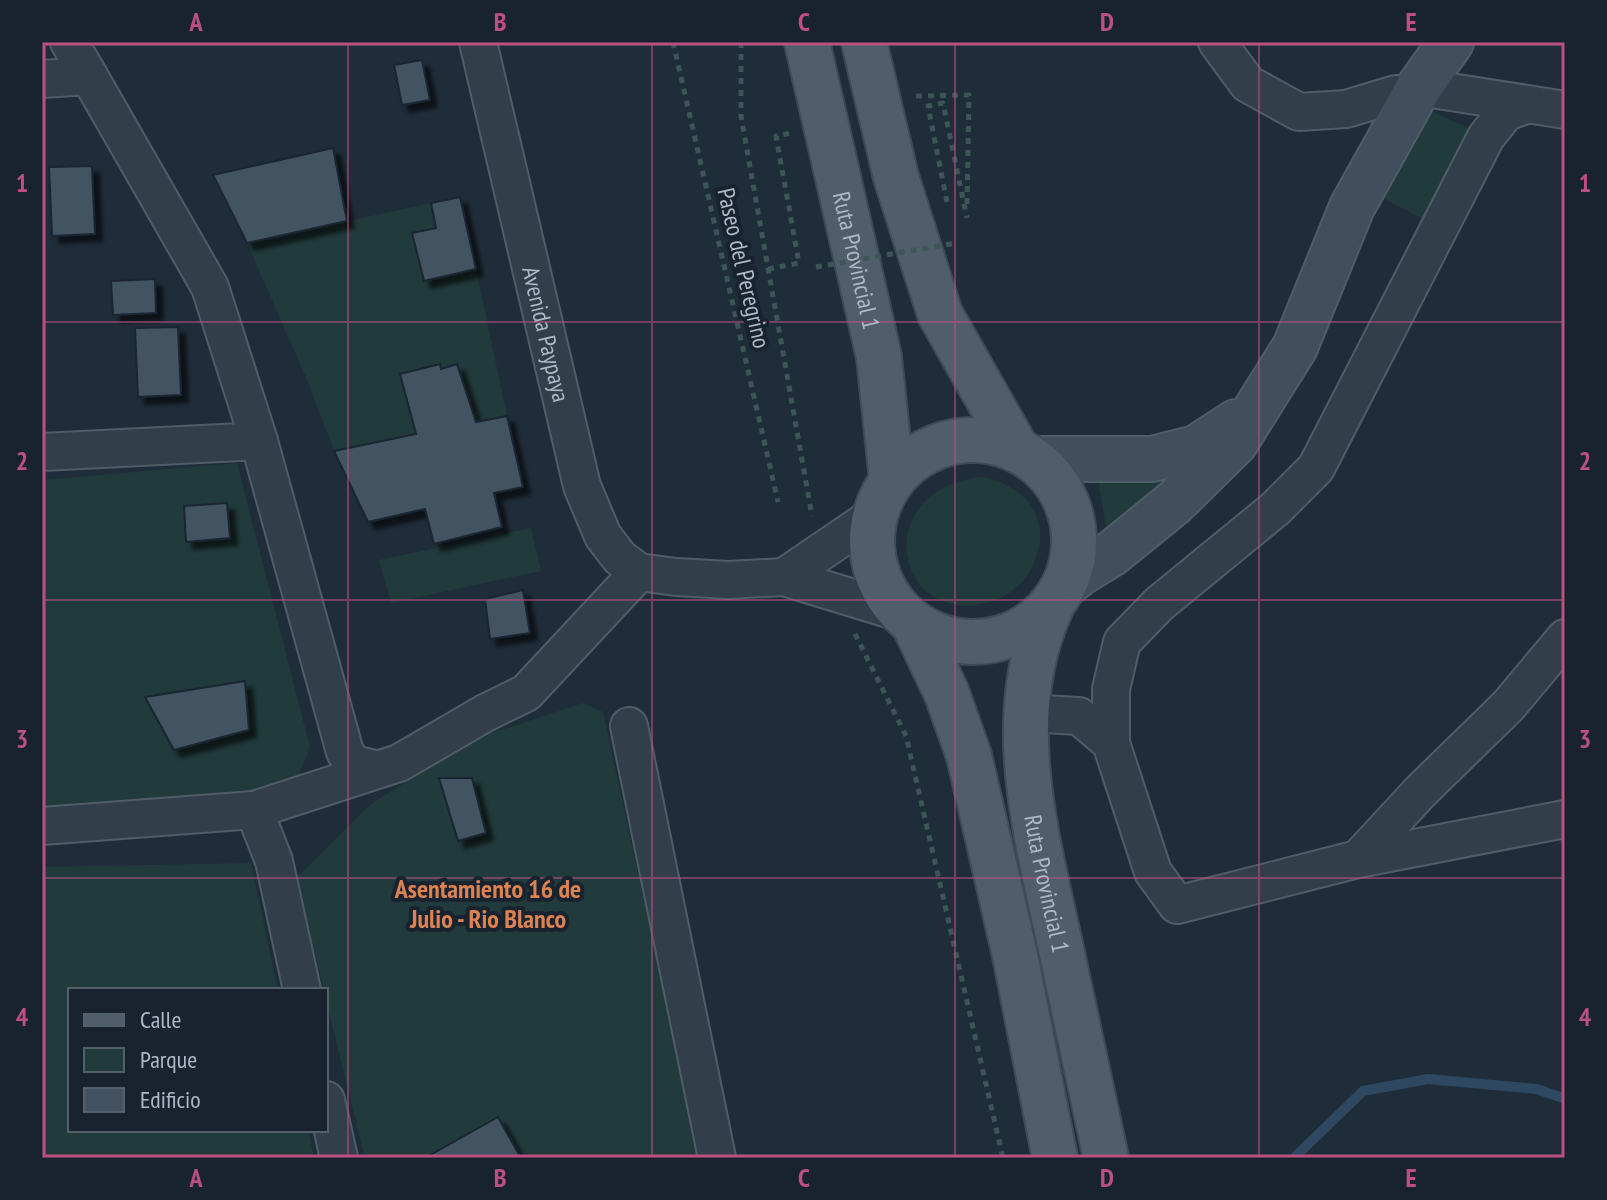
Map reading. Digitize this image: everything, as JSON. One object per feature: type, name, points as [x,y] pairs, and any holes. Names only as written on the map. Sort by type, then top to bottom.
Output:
[{"type":"main road","name":"Ruta Provincial 1","points":[[807,42],[879,357],[884,497],[872,541],[875,567],[885,592],[908,619],[947,694],[969,756],[1015,955],[1055,1158]]},
{"type":"main road","name":"Ruta Provincial 1","points":[[864,42],[896,177],[940,314],[1024,454],[1056,484],[1071,516],[1075,539],[1073,563],[1031,669],[1025,713],[1030,803],[1106,1158]]},
{"type":"main road","points":[[884,497],[911,460],[935,447],[962,440],[990,441],[1024,454]]},
{"type":"main road","points":[[908,619],[936,636],[961,643],[986,642],[1033,624],[1058,596]]},
{"type":"street","points":[[69,42],[210,287],[259,441],[345,752],[353,764],[375,769]]},
{"type":"street","name":"Avenida Paypaya","points":[[478,42],[582,486],[603,536],[620,558],[639,572]]},
{"type":"street","points":[[1217,42],[1248,84],[1299,112],[1346,109],[1407,90],[1565,110]]},
{"type":"street","points":[[1058,596],[1080,573],[1111,554],[1174,503],[1235,443],[1295,347],[1352,207],[1407,90],[1451,42]]},
{"type":"street","points":[[42,79],[89,76]]},
{"type":"street","points":[[1526,105],[1506,112],[1486,137],[1316,468],[1275,509],[1159,604],[1122,642],[1111,689],[1111,743],[1153,872],[1177,905],[1358,859],[1565,819]]},
{"type":"street","points":[[1024,454],[1152,459],[1196,448],[1258,408]]},
{"type":"street","points":[[42,452],[259,441]]},
{"type":"street","points":[[784,577],[884,497]]},
{"type":"street","points":[[42,826],[254,810],[399,763],[526,693],[639,572],[728,580],[784,577],[908,619]]},
{"type":"street","points":[[1358,859],[1420,792],[1508,706],[1565,638]]},
{"type":"street","points":[[1025,713],[1079,716],[1111,743]]},
{"type":"street","points":[[629,726],[717,1158]]},
{"type":"street","points":[[254,810],[274,861],[302,988]]},
{"type":"street","points":[[328,1109],[339,1158]]},
{"type":"path","name":"Paseo del Peregrino","points":[[673,42],[778,502]]},
{"type":"path","points":[[913,82],[919,111]]},
{"type":"path","points":[[916,96],[969,95],[967,218],[943,103],[928,106],[949,212]]},
{"type":"path","points":[[768,269],[799,263],[776,136],[793,133],[795,148]]},
{"type":"path","points":[[941,237],[944,253]]},
{"type":"path","points":[[813,252],[816,267],[956,243]]},
{"type":"green space","points":[[1425,108],[1473,130],[1426,221],[1375,194]]},
{"type":"green space","points":[[431,203],[436,228],[412,234],[424,280],[476,269],[507,416],[334,451],[308,382],[247,243]]},
{"type":"green space","points":[[237,463],[310,747],[292,792],[42,808],[42,480]]},
{"type":"green space","points":[[1176,475],[1108,541],[1098,478]]},
{"type":"green space","points":[[982,477],[1013,489],[1034,510],[1039,523],[1037,554],[1026,577],[1005,595],[986,603],[954,604],[930,594],[914,576],[907,552],[909,528],[922,504],[946,486]]},
{"type":"green space","points":[[531,528],[541,571],[391,603],[379,560]]},
{"type":"green space","points":[[583,703],[603,712],[700,1158],[365,1158],[328,1008],[328,988],[324,988],[296,878],[371,804],[474,739]],"holes":[[[439,778],[472,778],[485,833],[458,841]]]},
{"type":"green space","points":[[251,863],[278,988],[68,988],[68,1132],[308,1132],[314,1158],[42,1158],[42,867]]},
{"type":"building","points":[[422,60],[430,100],[402,105],[394,65]]},
{"type":"building","points":[[333,148],[347,221],[247,243],[213,175]]},
{"type":"building","points":[[92,166],[95,234],[52,236],[49,167]]},
{"type":"building","points":[[460,197],[476,269],[424,281],[412,233],[436,228],[431,203]]},
{"type":"building","points":[[155,279],[156,313],[113,315],[111,281]]},
{"type":"building","points":[[178,327],[181,395],[138,397],[135,328]]},
{"type":"building","points":[[440,364],[441,369],[457,364],[476,422],[507,416],[523,487],[494,493],[502,527],[434,544],[425,509],[368,522],[334,451],[416,434],[400,374]]},
{"type":"building","points":[[227,503],[230,538],[186,542],[184,506]]},
{"type":"building","points":[[523,590],[530,633],[490,639],[485,599]]},
{"type":"building","points":[[245,681],[249,730],[174,750],[145,697]]},
{"type":"building","points":[[439,778],[472,778],[486,833],[458,841]]},
{"type":"building","points":[[498,1117],[521,1158],[425,1158]]},
{"type":"waterway","points":[[1294,1158],[1363,1091],[1428,1079],[1537,1089],[1565,1099]]},
{"type":"district","name":"Asentamiento 16 de Julio - Rio Blanco","points":[[488,903]]}]
